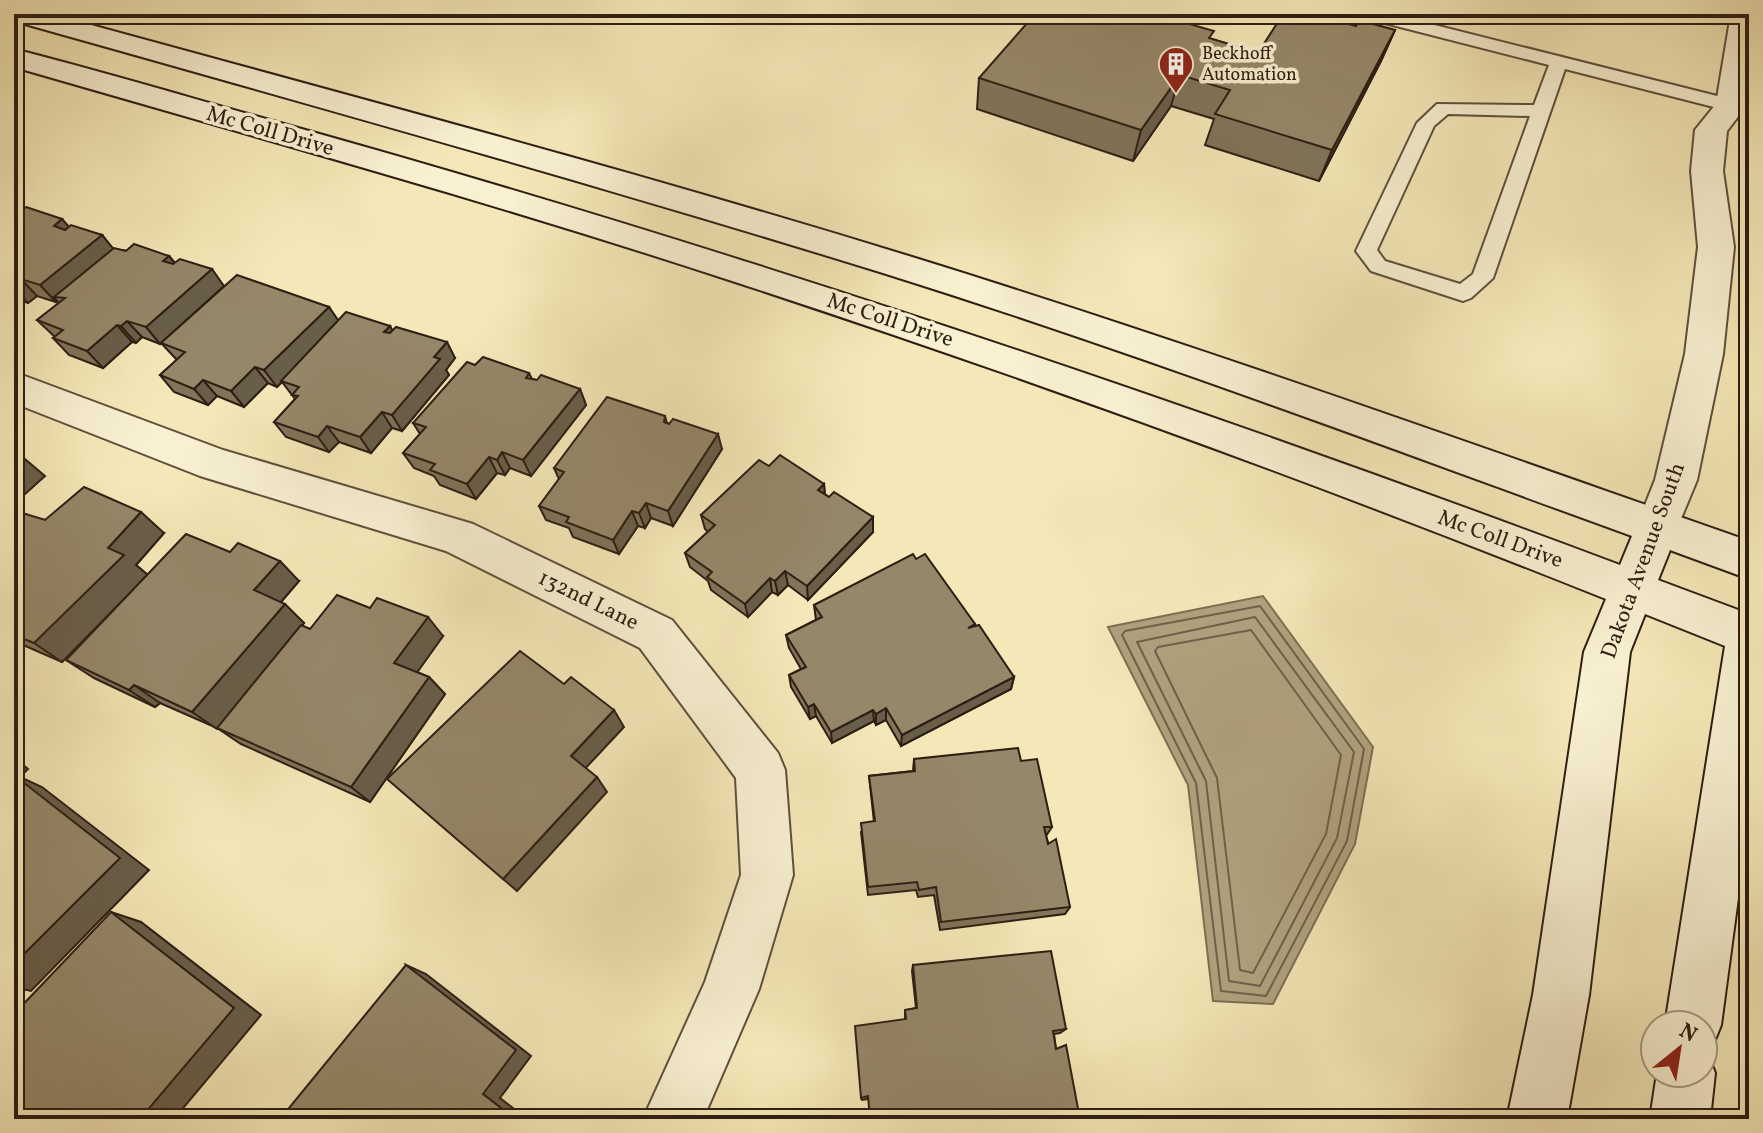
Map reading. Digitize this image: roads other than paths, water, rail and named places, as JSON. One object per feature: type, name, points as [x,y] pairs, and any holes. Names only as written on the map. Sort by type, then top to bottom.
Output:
[{"type":"main road","points":[[19,14],[501,147],[900,266],[1198,364],[1658,525],[1749,560]]},
{"type":"main road","name":"Dakota Avenue South","points":[[1537,1119],[1561,995],[1607,652],[1676,480],[1704,354],[1716,247],[1708,192],[1711,130],[1743,116],[1745,14]]},
{"type":"main road","name":"Mc Coll Drive","points":[[14,58],[590,223],[866,313],[1177,419],[1749,635]]},
{"type":"main road","name":"132nd Lane","points":[[14,387],[215,464],[458,537],[656,634],[760,770],[767,875],[731,989],[673,1119]]},
{"type":"main road","points":[[1695,1009],[1749,642]]},
{"type":"main road","points":[[1680,1119],[1684,1089]]},
{"type":"lane","points":[[1371,14],[1559,62],[1743,116]]},
{"type":"lane","points":[[1542,111],[1444,108],[1426,123],[1366,251],[1378,266],[1463,293],[1482,278],[1542,111],[1559,62]]},
{"type":"water","points":[[1263,596],[1373,747],[1355,844],[1273,1004],[1213,1001],[1188,785],[1108,627]]},
{"type":"place","name":"Beckhoff Automation","points":[[1176,95]]}]
